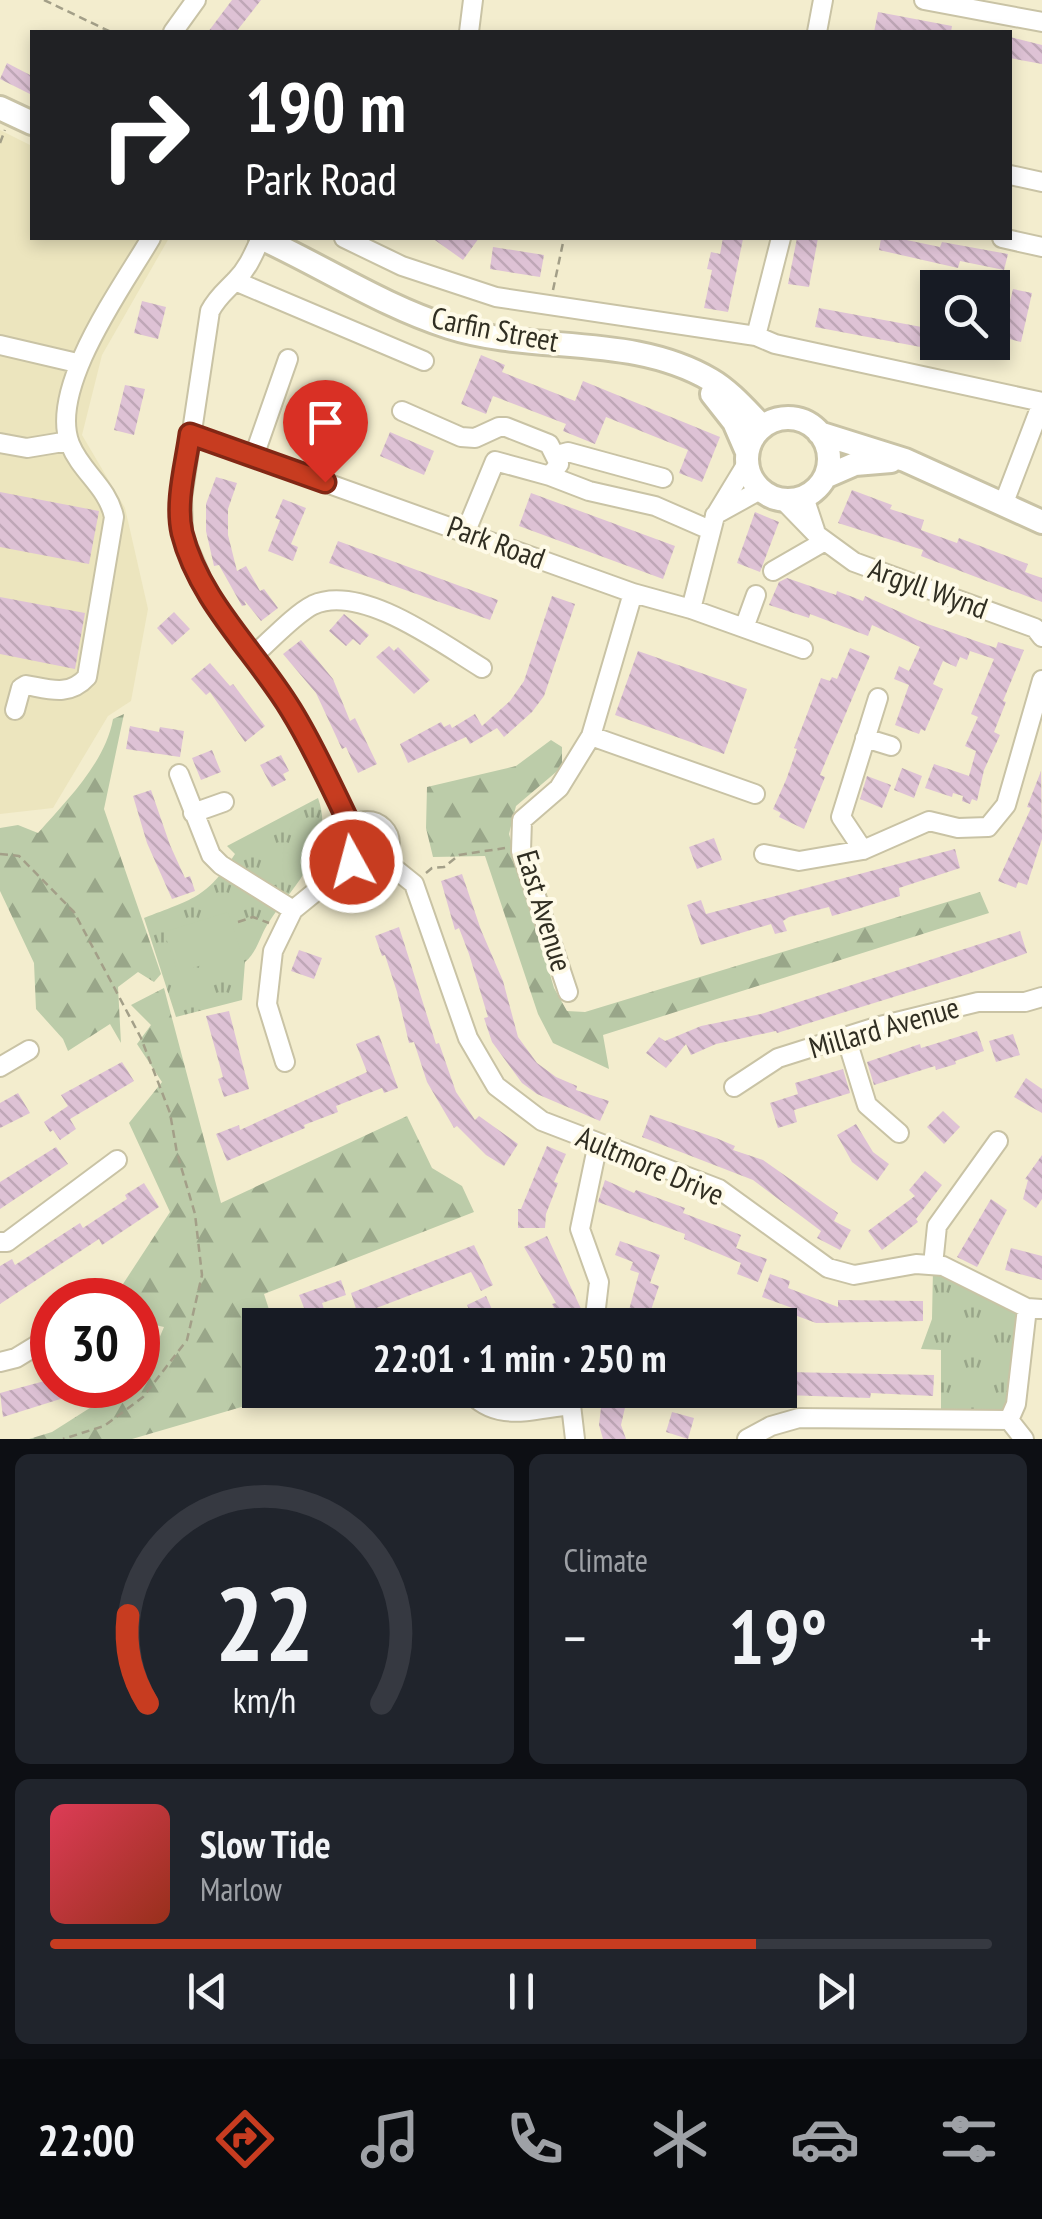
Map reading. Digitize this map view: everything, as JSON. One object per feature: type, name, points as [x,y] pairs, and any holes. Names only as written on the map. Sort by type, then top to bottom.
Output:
[{"type":"main road","points":[[0,108],[30,122]]},
{"type":"main road","name":"Carfin Street","points":[[265,240],[409,313],[453,328],[628,351],[683,368],[712,380],[762,426]]},
{"type":"main road","name":"Carfin Street","points":[[683,368],[716,398],[734,422],[747,458]]},
{"type":"main road","points":[[792,417],[819,432],[829,456],[825,477],[816,489],[793,499],[760,490],[751,478],[747,458],[754,434],[762,426],[792,417]]},
{"type":"main road","points":[[819,432],[905,460],[1042,522]]},
{"type":"main road","points":[[825,477],[855,464],[905,460]]},
{"type":"street","points":[[174,30],[196,0]]},
{"type":"street","points":[[469,30],[473,0]]},
{"type":"street","points":[[817,30],[824,0]]},
{"type":"street","points":[[924,0],[1042,22]]},
{"type":"street","points":[[1012,175],[1042,182]]},
{"type":"street","points":[[15,710],[20,688],[26,685],[66,691],[77,688],[86,677],[114,517],[111,502],[68,441],[68,405],[78,363],[150,240]]},
{"type":"street","points":[[260,240],[252,260],[236,282],[219,294],[210,311],[182,498],[183,536],[209,596],[291,709],[351,827]]},
{"type":"street","points":[[348,240],[402,266],[496,297],[756,336],[775,344],[1042,402],[1004,505]]},
{"type":"street","points":[[756,336],[780,240]]},
{"type":"street","points":[[1011,240],[1042,247]]},
{"type":"street","points":[[236,282],[424,361]]},
{"type":"street","points":[[0,345],[78,363]]},
{"type":"street","points":[[254,456],[288,359]]},
{"type":"street","points":[[402,411],[462,438],[476,438],[498,427],[549,444],[560,464],[550,476]]},
{"type":"street","name":"Park Road","points":[[190,434],[633,593],[692,609],[802,649]]},
{"type":"street","points":[[0,443],[28,448],[68,441]]},
{"type":"street","points":[[557,456],[568,452],[663,478]]},
{"type":"street","points":[[692,609],[712,523],[747,458]]},
{"type":"street","points":[[466,532],[495,461],[712,523]]},
{"type":"street","points":[[712,523],[760,490]]},
{"type":"street","name":"Argyll Wynd","points":[[793,499],[821,538],[854,562],[1035,628],[1042,637]]},
{"type":"street","points":[[773,570],[821,538]]},
{"type":"street","name":"East Avenue","points":[[568,992],[541,917],[521,844],[522,820],[559,788],[591,736],[633,593]]},
{"type":"street","points":[[744,628],[756,595]]},
{"type":"street","points":[[254,655],[312,605],[342,598],[402,620],[482,668]]},
{"type":"street","points":[[764,854],[799,860],[863,850],[929,821],[958,828],[988,828],[1006,805],[1042,680]]},
{"type":"street","points":[[863,850],[842,817],[878,698]]},
{"type":"street","points":[[591,736],[755,794]]},
{"type":"street","points":[[865,738],[891,746]]},
{"type":"street","points":[[179,774],[211,855],[220,865],[293,910]]},
{"type":"street","points":[[193,813],[224,802]]},
{"type":"street","points":[[366,820],[382,825],[390,840],[384,860],[366,867],[352,862],[344,844],[351,827],[366,820]]},
{"type":"street","points":[[384,860],[414,884]]},
{"type":"street","points":[[286,1062],[267,1004],[273,951],[293,910],[352,862]]},
{"type":"street","name":"Aultmore Drive","points":[[414,884],[468,1038],[496,1086],[542,1122],[719,1189],[828,1268],[854,1275],[933,1264]]},
{"type":"street","name":"Millard Avenue","points":[[734,1087],[778,1058],[846,1036],[978,1002],[1025,1002],[1042,997]]},
{"type":"street","points":[[846,1036],[867,1105],[899,1133]]},
{"type":"street","points":[[0,1067],[29,1050]]},
{"type":"street","points":[[998,1141],[937,1226],[933,1264],[1034,1308],[1010,1420]]},
{"type":"street","points":[[596,1308],[600,1282],[580,1229],[598,1143]]},
{"type":"street","points":[[0,1242],[7,1242],[117,1160]]},
{"type":"street","points":[[0,1362],[30,1349]]},
{"type":"street","points":[[486,1408],[504,1412],[524,1408]]},
{"type":"street","points":[[574,1408],[576,1439]]},
{"type":"street","points":[[746,1439],[799,1418],[1010,1420]]},
{"type":"street","points":[[1010,1420],[1024,1439]]},
{"type":"path","points":[[44,0],[107,30]]},
{"type":"path","points":[[550,305],[564,240]]},
{"type":"path","points":[[414,884],[432,868],[444,867],[458,854],[521,844]]},
{"type":"path","points":[[0,854],[19,856],[74,912],[142,1038],[170,1113],[195,1214],[202,1275],[188,1340],[143,1397],[104,1426],[62,1439]]},
{"type":"path","points":[[238,922],[253,916],[284,929]]},
{"type":"shaded area","points":[[0,130],[30,145],[30,240],[168,240],[102,355],[82,435],[125,508],[148,609],[131,701],[108,716],[53,808],[0,814]]},
{"type":"green space","points":[[124,714],[104,809],[161,974],[154,982],[138,972],[118,987],[121,1043],[110,1024],[68,1051],[63,1039],[36,1009],[34,963],[0,891],[0,828],[18,825],[38,833],[93,766],[113,719]]},
{"type":"green space","points":[[551,740],[562,747],[562,767],[516,806],[509,834],[554,988],[567,1011],[585,1012],[980,892],[989,913],[603,1035],[609,1069],[553,1043],[538,1014],[485,856],[433,857],[426,828],[427,787],[516,766]]},
{"type":"green space","points":[[318,798],[322,816],[317,849],[245,962],[242,1000],[176,1017],[144,918],[206,889],[235,854],[227,846]]},
{"type":"green space","points":[[228,912],[241,952],[178,973],[164,932]]},
{"type":"green space","points":[[164,988],[221,1203],[407,1116],[432,1168],[462,1186],[474,1212],[264,1294],[269,1308],[242,1308],[242,1407],[132,1439],[29,1439],[52,1432],[90,1408],[160,1408],[160,1336],[164,1327],[160,1326],[160,1278],[127,1278],[170,1212],[129,1123],[162,1082],[137,1044],[151,1025],[131,1005]]},
{"type":"green space","points":[[933,1269],[1023,1309],[1007,1415],[941,1419],[941,1350],[921,1349],[932,1319]]},
{"type":"building","points":[[232,0],[261,0],[238,30],[210,30]]},
{"type":"building","points":[[878,12],[952,26],[951,30],[874,30]]},
{"type":"building","points":[[1012,38],[1042,45],[1042,64],[1012,58]]},
{"type":"building","points":[[7,63],[30,75],[30,94],[0,79]]},
{"type":"building","points":[[435,240],[478,240],[463,260]]},
{"type":"building","points":[[723,240],[743,240],[728,312],[704,308],[712,270],[707,269],[711,252],[720,254]]},
{"type":"building","points":[[797,240],[818,240],[809,287],[788,284]]},
{"type":"building","points":[[881,240],[907,240],[940,247],[942,242],[1008,254],[1004,270],[960,261],[958,268],[879,250]]},
{"type":"building","points":[[493,247],[544,255],[540,277],[490,269]]},
{"type":"building","points":[[1013,289],[1032,293],[1021,342],[1010,339]]},
{"type":"building","points":[[142,301],[166,307],[158,339],[134,333]]},
{"type":"building","points":[[819,308],[920,327],[920,347],[815,327]]},
{"type":"building","points":[[481,355],[505,365],[502,372],[575,401],[583,381],[720,437],[702,482],[679,473],[688,450],[606,417],[595,444],[563,431],[566,424],[493,396],[486,414],[461,404]]},
{"type":"building","points":[[125,385],[145,389],[134,435],[114,430]]},
{"type":"building","points":[[390,432],[434,451],[424,475],[380,456]]},
{"type":"building","points":[[216,477],[237,483],[228,509],[228,535],[237,571],[246,566],[260,591],[264,589],[278,608],[261,621],[244,600],[246,605],[242,606],[219,565],[214,566],[206,531],[206,504]]},
{"type":"building","points":[[852,490],[924,520],[921,530],[957,543],[959,538],[1028,564],[1025,572],[1042,578],[1042,602],[921,556],[923,550],[838,523]]},
{"type":"building","points":[[0,492],[99,511],[89,564],[0,547]]},
{"type":"building","points":[[531,493],[675,546],[663,579],[519,526]]},
{"type":"building","points":[[283,499],[306,508],[291,544],[298,547],[293,561],[268,551]]},
{"type":"building","points":[[755,512],[779,522],[760,572],[737,563]]},
{"type":"building","points":[[338,541],[498,600],[490,620],[329,563]]},
{"type":"building","points":[[787,578],[836,595],[837,591],[863,601],[865,596],[922,622],[996,648],[998,642],[1024,650],[1003,701],[1006,702],[994,732],[1000,735],[984,770],[977,801],[972,799],[970,804],[962,801],[963,796],[953,793],[952,797],[925,788],[934,764],[969,776],[976,751],[965,746],[978,717],[971,714],[994,659],[970,651],[967,660],[960,657],[956,667],[943,661],[933,684],[943,689],[925,731],[921,729],[919,734],[895,725],[909,685],[894,679],[899,666],[909,671],[920,647],[872,625],[868,636],[810,614],[809,618],[769,605],[779,582]]},
{"type":"building","points":[[552,596],[575,604],[544,696],[532,712],[504,737],[497,728],[470,744],[466,737],[408,763],[400,744],[441,722],[452,728],[475,714],[482,726],[510,701],[524,681]]},
{"type":"building","points":[[0,597],[85,613],[75,669],[0,654]]},
{"type":"building","points":[[174,612],[190,629],[172,645],[157,628]]},
{"type":"building","points":[[344,614],[369,635],[360,645],[353,639],[346,646],[329,631]]},
{"type":"building","points":[[301,640],[333,679],[350,721],[355,718],[377,764],[358,773],[346,747],[342,749],[316,693],[283,654]]},
{"type":"building","points":[[389,646],[394,651],[398,647],[430,680],[414,694],[376,657]]},
{"type":"building","points":[[850,648],[870,656],[820,775],[825,777],[804,829],[779,817],[781,813],[773,809],[821,678],[837,679]]},
{"type":"building","points":[[638,651],[747,689],[724,754],[615,715]]},
{"type":"building","points":[[210,663],[230,686],[233,684],[265,726],[245,742],[210,692],[206,695],[191,679]]},
{"type":"building","points":[[130,726],[159,732],[160,727],[184,731],[180,757],[126,749]]},
{"type":"building","points":[[212,750],[221,772],[201,780],[192,758]]},
{"type":"building","points":[[281,755],[289,771],[283,774],[286,780],[272,787],[260,765]]},
{"type":"building","points":[[902,768],[922,776],[914,798],[894,790]]},
{"type":"building","points":[[1041,771],[1042,839],[1027,885],[1018,882],[1016,888],[998,881],[1031,808],[1027,807]]},
{"type":"building","points":[[867,776],[891,785],[882,808],[860,799]]},
{"type":"building","points":[[151,790],[170,845],[195,891],[172,899],[147,843],[133,796]]},
{"type":"building","points":[[714,838],[722,860],[697,869],[689,847]]},
{"type":"building","points":[[955,849],[960,868],[899,888],[900,896],[857,909],[832,916],[829,907],[789,917],[783,921],[787,931],[775,934],[771,924],[701,945],[687,905],[701,900],[706,914]]},
{"type":"building","points":[[462,874],[503,981],[518,1037],[537,1063],[556,1077],[577,1086],[576,1090],[609,1101],[600,1121],[537,1094],[522,1083],[492,1042],[469,954],[459,928],[455,930],[441,881]]},
{"type":"building","points":[[399,927],[436,1044],[439,1043],[456,1092],[475,1120],[479,1116],[518,1144],[504,1166],[486,1155],[457,1126],[454,1128],[427,1082],[414,1042],[409,1043],[397,992],[375,936]]},
{"type":"building","points":[[1020,931],[1027,953],[968,974],[777,1033],[716,1044],[691,1055],[686,1044],[666,1068],[646,1053],[659,1037],[665,1041],[701,1026],[761,1014]]},
{"type":"building","points":[[299,950],[322,958],[314,979],[291,971]]},
{"type":"building","points":[[229,1011],[249,1089],[224,1097],[218,1079],[223,1077],[206,1016]]},
{"type":"building","points":[[977,1031],[984,1051],[955,1061],[956,1064],[936,1070],[935,1066],[874,1085],[867,1062]]},
{"type":"building","points":[[1013,1034],[1020,1055],[996,1062],[989,1041]]},
{"type":"building","points":[[379,1035],[398,1088],[384,1093],[382,1088],[336,1106],[338,1112],[227,1161],[216,1134],[239,1125],[240,1130],[367,1072],[356,1044]]},
{"type":"building","points":[[122,1062],[134,1081],[70,1119],[76,1129],[60,1140],[53,1130],[50,1132],[44,1122],[68,1106],[61,1095]]},
{"type":"building","points":[[843,1069],[850,1093],[794,1110],[797,1122],[778,1128],[770,1103],[798,1094],[795,1083]]},
{"type":"building","points":[[1026,1078],[1042,1089],[1042,1113],[1014,1097]]},
{"type":"building","points":[[18,1093],[30,1113],[0,1128],[0,1103]]},
{"type":"building","points":[[943,1111],[960,1127],[944,1144],[927,1127]]},
{"type":"building","points":[[650,1115],[716,1138],[735,1146],[733,1150],[763,1160],[838,1213],[834,1221],[851,1230],[840,1250],[817,1238],[821,1231],[753,1180],[642,1137]]},
{"type":"building","points":[[856,1124],[873,1152],[889,1164],[877,1181],[852,1162],[837,1135]]},
{"type":"building","points":[[547,1146],[566,1154],[554,1182],[558,1183],[545,1228],[518,1228],[518,1209]]},
{"type":"building","points":[[56,1147],[68,1164],[0,1209],[0,1182]]},
{"type":"building","points":[[1042,1155],[1042,1199],[1036,1208],[1023,1199],[1028,1180],[1025,1179]]},
{"type":"building","points":[[925,1171],[942,1185],[916,1219],[918,1222],[882,1250],[868,1231],[915,1196],[909,1190]]},
{"type":"building","points":[[605,1180],[685,1208],[683,1213],[741,1235],[736,1248],[767,1259],[758,1282],[737,1274],[741,1263],[684,1239],[685,1234],[598,1202]]},
{"type":"building","points":[[144,1183],[159,1207],[102,1245],[99,1239],[40,1278],[30,1278],[30,1284],[0,1304],[0,1266],[12,1259],[15,1265],[80,1223],[83,1228],[127,1199],[125,1195]]},
{"type":"building","points":[[991,1199],[1007,1210],[977,1267],[957,1257]]},
{"type":"building","points":[[547,1236],[581,1308],[554,1308],[552,1304],[556,1303],[524,1247]]},
{"type":"building","points":[[620,1241],[660,1255],[650,1283],[659,1286],[652,1308],[630,1308],[639,1273],[630,1270],[633,1262],[615,1255]]},
{"type":"building","points":[[474,1245],[493,1285],[481,1291],[471,1272],[376,1308],[356,1308],[351,1293]]},
{"type":"building","points":[[1011,1248],[1042,1256],[1042,1280],[1005,1270]]},
{"type":"building","points":[[770,1274],[790,1281],[788,1288],[838,1307],[838,1300],[923,1301],[923,1321],[816,1323],[797,1316],[797,1308],[762,1297]]},
{"type":"building","points":[[341,1280],[346,1295],[322,1303],[324,1308],[304,1308],[299,1295]]},
{"type":"building","points":[[486,1296],[491,1308],[468,1308],[467,1305]]},
{"type":"building","points":[[797,1372],[934,1375],[933,1396],[871,1393],[870,1398],[797,1395]]},
{"type":"building","points":[[30,1385],[32,1408],[3,1417],[0,1393]]},
{"type":"building","points":[[601,1408],[625,1408],[621,1425],[626,1439],[603,1439],[599,1425]]},
{"type":"building","points":[[672,1412],[694,1418],[688,1439],[666,1432]]},
{"type":"route","points":[[325,482],[190,434],[180,519],[183,536],[209,596],[291,709],[320,762],[351,827],[344,844],[352,862]]}]
